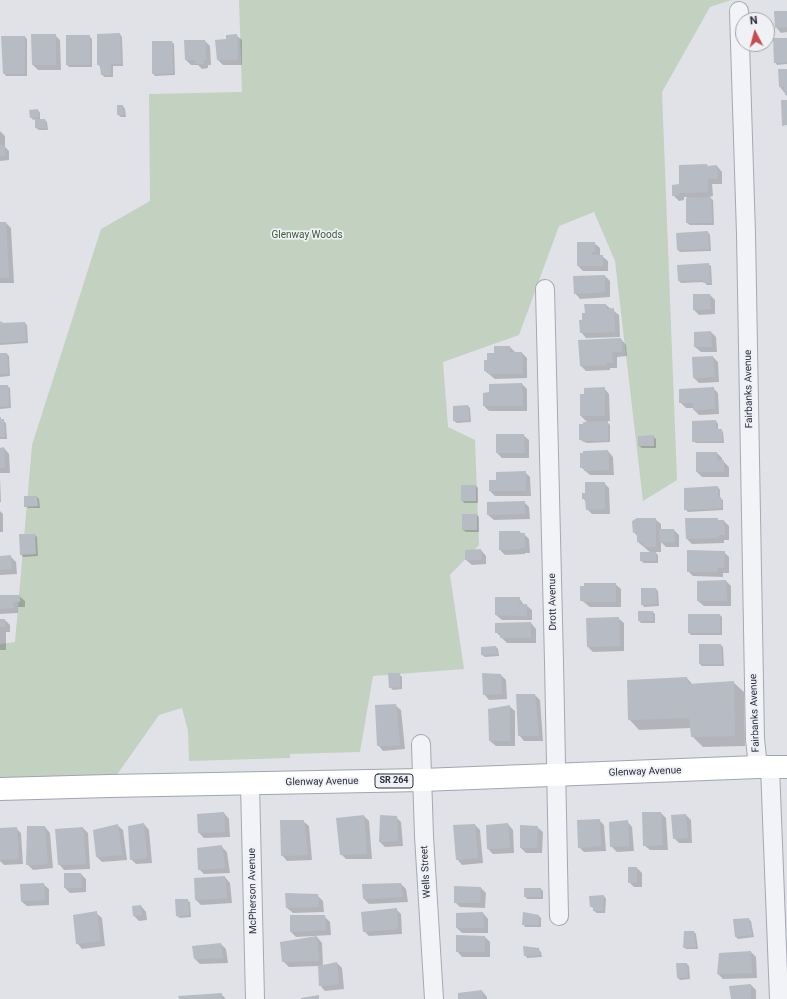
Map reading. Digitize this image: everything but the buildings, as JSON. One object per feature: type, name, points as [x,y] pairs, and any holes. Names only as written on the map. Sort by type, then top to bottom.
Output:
[{"type":"main road","name":"Glenway Avenue","points":[[0,790],[422,780],[771,767]]},
{"type":"street","name":"Fairbanks Avenue","points":[[739,11],[746,234],[755,739],[771,767],[779,999]]},
{"type":"street","name":"Drott Avenue","points":[[545,289],[559,916]]},
{"type":"street","name":"Wells Street","points":[[421,744],[424,844],[434,999]]},
{"type":"street","name":"McPherson Avenue","points":[[250,784],[255,999]]},
{"type":"green space","name":"Glenway Woods","points":[[239,0],[731,0],[710,7],[662,92],[677,480],[643,501],[615,261],[594,212],[559,226],[519,335],[443,362],[448,427],[475,440],[479,545],[450,575],[464,669],[373,676],[360,752],[290,754],[290,758],[189,761],[188,731],[182,708],[159,715],[109,786],[0,789],[0,644],[15,642],[32,445],[101,229],[150,201],[149,94],[242,92]]}]
